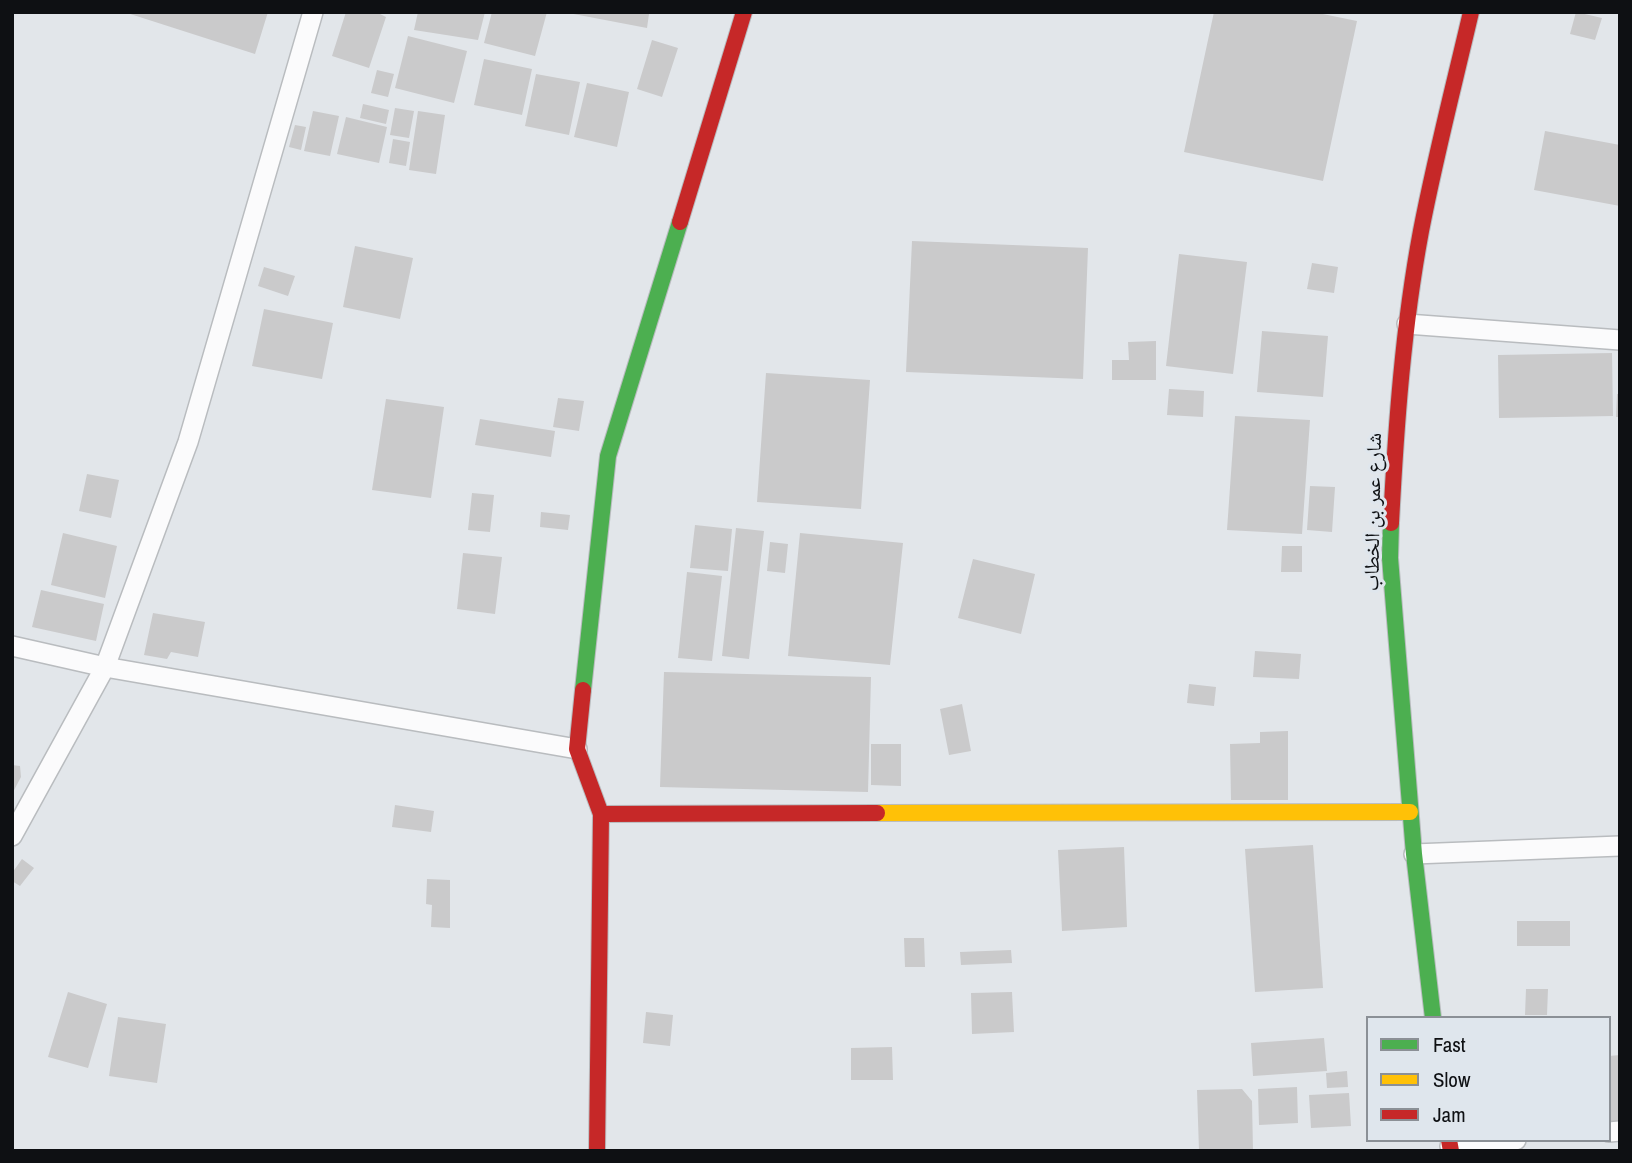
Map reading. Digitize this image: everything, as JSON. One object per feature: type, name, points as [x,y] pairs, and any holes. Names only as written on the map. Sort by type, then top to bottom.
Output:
[{"type":"street","points":[[597,1151],[601,814],[577,749],[608,456],[744,12]]},
{"type":"street","name":"شارع عمر بن الخطاب","points":[[1433,1016],[1410,812],[1390,558],[1395,441],[1407,324],[1421,231],[1471,12]]},
{"type":"street","points":[[601,814],[1410,812]]},
{"type":"lane","points":[[12,836],[104,667],[188,442],[313,12]]},
{"type":"lane","points":[[1407,324],[1620,340]]},
{"type":"lane","points":[[12,646],[104,667],[577,749]]},
{"type":"lane","points":[[1414,854],[1620,846]]},
{"type":"lane","points":[[1450,1146],[1494,1142]]},
{"type":"building","points":[[124,12],[268,12],[255,54]]},
{"type":"building","points":[[346,12],[376,12],[386,17],[369,68],[332,56]]},
{"type":"building","points":[[418,12],[485,12],[478,40],[414,30]]},
{"type":"building","points":[[492,12],[547,12],[535,56],[484,43]]},
{"type":"building","points":[[563,12],[637,12],[649,14],[647,28]]},
{"type":"building","points":[[1214,12],[1313,12],[1357,21],[1323,181],[1184,152]]},
{"type":"building","points":[[1576,12],[1602,18],[1595,40],[1570,34]]},
{"type":"building","points":[[408,36],[467,51],[454,103],[395,88]]},
{"type":"building","points":[[652,40],[678,48],[662,97],[637,89]]},
{"type":"building","points":[[484,59],[532,69],[522,115],[474,105]]},
{"type":"building","points":[[377,70],[394,74],[388,97],[371,93]]},
{"type":"building","points":[[536,74],[580,82],[569,135],[525,126]]},
{"type":"building","points":[[587,83],[629,92],[617,147],[574,137]]},
{"type":"building","points":[[363,104],[389,110],[386,124],[360,118]]},
{"type":"building","points":[[395,108],[414,111],[409,138],[390,135]]},
{"type":"building","points":[[313,111],[339,116],[330,156],[304,151]]},
{"type":"building","points":[[418,111],[445,115],[436,174],[409,170]]},
{"type":"building","points":[[346,117],[387,127],[379,163],[337,154]]},
{"type":"building","points":[[295,125],[306,127],[301,150],[289,147]]},
{"type":"building","points":[[1545,131],[1620,145],[1620,206],[1534,190]]},
{"type":"building","points":[[393,139],[410,142],[406,166],[389,163]]},
{"type":"building","points":[[912,241],[1088,248],[1083,379],[906,372]]},
{"type":"building","points":[[355,246],[413,258],[400,319],[343,307]]},
{"type":"building","points":[[1179,254],[1247,262],[1233,374],[1166,366]]},
{"type":"building","points":[[1312,263],[1338,267],[1334,293],[1307,289]]},
{"type":"building","points":[[264,267],[295,276],[288,296],[258,286]]},
{"type":"building","points":[[264,309],[333,323],[322,379],[252,366]]},
{"type":"building","points":[[1262,331],[1328,336],[1323,397],[1257,392]]},
{"type":"building","points":[[1156,341],[1156,380],[1112,380],[1112,360],[1129,360],[1128,342]]},
{"type":"building","points":[[1612,353],[1613,416],[1499,418],[1498,355]]},
{"type":"building","points":[[766,373],[870,380],[861,509],[757,502]]},
{"type":"building","points":[[1169,389],[1204,391],[1203,417],[1167,415]]},
{"type":"building","points":[[1617,394],[1620,394],[1620,417],[1616,417]]},
{"type":"building","points":[[558,398],[584,401],[579,431],[553,427]]},
{"type":"building","points":[[386,399],[444,407],[431,498],[372,490]]},
{"type":"building","points":[[1235,416],[1310,420],[1302,534],[1227,530]]},
{"type":"building","points":[[480,419],[555,431],[551,457],[475,445]]},
{"type":"building","points":[[87,474],[119,480],[111,518],[79,511]]},
{"type":"building","points":[[1310,486],[1335,487],[1332,532],[1307,530]]},
{"type":"building","points":[[472,493],[494,495],[490,532],[468,530]]},
{"type":"building","points":[[541,512],[570,515],[568,530],[540,527]]},
{"type":"building","points":[[695,525],[732,529],[728,571],[690,568]]},
{"type":"building","points":[[736,528],[764,531],[749,659],[722,656]]},
{"type":"building","points":[[63,533],[117,546],[105,598],[51,585]]},
{"type":"building","points":[[800,533],[903,543],[890,665],[788,656]]},
{"type":"building","points":[[770,542],[788,544],[785,573],[767,571]]},
{"type":"building","points":[[1282,546],[1302,546],[1302,572],[1281,572]]},
{"type":"building","points":[[463,553],[502,557],[495,614],[457,609]]},
{"type":"building","points":[[973,559],[1035,574],[1021,634],[958,618]]},
{"type":"building","points":[[687,572],[722,576],[712,661],[678,658]]},
{"type":"building","points":[[41,590],[104,604],[96,641],[32,627]]},
{"type":"building","points":[[153,613],[205,622],[198,657],[171,652],[167,659],[144,655]]},
{"type":"building","points":[[1255,651],[1301,654],[1299,679],[1253,677]]},
{"type":"building","points":[[664,672],[871,677],[868,792],[660,787]]},
{"type":"building","points":[[1189,684],[1216,687],[1214,706],[1187,703]]},
{"type":"building","points":[[962,704],[971,751],[949,755],[940,709]]},
{"type":"building","points":[[1288,731],[1288,800],[1231,800],[1230,744],[1260,743],[1260,732]]},
{"type":"building","points":[[871,744],[901,744],[901,786],[871,785]]},
{"type":"building","points":[[12,765],[20,766],[21,777],[12,794]]},
{"type":"building","points":[[395,805],[434,811],[431,832],[392,827]]},
{"type":"building","points":[[1313,845],[1323,988],[1255,992],[1245,849]]},
{"type":"building","points":[[1124,847],[1127,927],[1062,931],[1058,850]]},
{"type":"building","points":[[22,859],[34,868],[20,886],[12,881],[12,873]]},
{"type":"building","points":[[427,879],[450,880],[450,928],[431,927],[432,905],[426,904]]},
{"type":"building","points":[[1517,921],[1570,921],[1570,946],[1517,946]]},
{"type":"building","points":[[904,938],[924,938],[925,967],[905,967]]},
{"type":"building","points":[[1011,950],[1012,963],[961,965],[960,952]]},
{"type":"building","points":[[1526,989],[1548,989],[1547,1015],[1525,1015]]},
{"type":"building","points":[[68,992],[107,1004],[88,1068],[48,1057]]},
{"type":"building","points":[[1012,992],[1014,1032],[972,1034],[971,993]]},
{"type":"building","points":[[646,1012],[673,1015],[670,1046],[643,1043]]},
{"type":"building","points":[[118,1017],[166,1024],[157,1083],[109,1076]]},
{"type":"building","points":[[1324,1038],[1327,1071],[1253,1076],[1251,1043]]},
{"type":"building","points":[[892,1047],[893,1080],[851,1080],[851,1048]]},
{"type":"building","points":[[1620,1055],[1620,1121],[1611,1122],[1611,1056]]},
{"type":"building","points":[[1347,1071],[1348,1087],[1327,1088],[1326,1073]]},
{"type":"building","points":[[1297,1087],[1298,1123],[1259,1125],[1258,1089]]},
{"type":"building","points":[[1242,1089],[1252,1101],[1253,1151],[1199,1151],[1197,1090]]},
{"type":"building","points":[[1349,1093],[1351,1126],[1311,1128],[1309,1095]]},
{"type":"traffic: fast","points":[[583,690],[608,456],[680,222]]},
{"type":"traffic: fast","points":[[1391,523],[1390,558],[1414,854],[1433,1016]]},
{"type":"traffic: slow","points":[[877,813],[1410,812]]},
{"type":"traffic: jam","points":[[680,222],[744,12]]},
{"type":"traffic: jam","points":[[1391,523],[1409,303],[1432,176],[1471,12]]},
{"type":"traffic: jam","points":[[583,690],[577,749],[601,814],[597,1151]]},
{"type":"traffic: jam","points":[[601,814],[877,813]]},
{"type":"traffic: jam","points":[[1449,1142],[1451,1151]]}]
